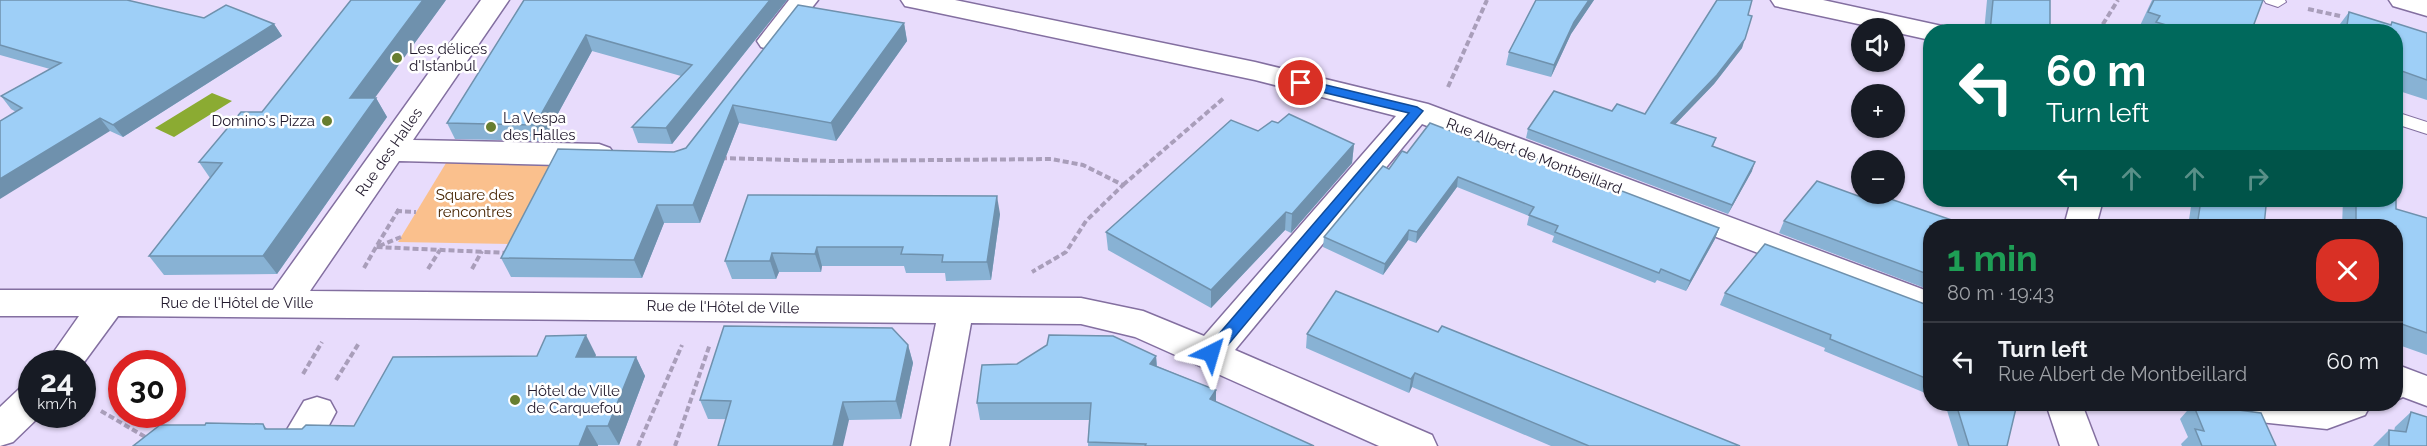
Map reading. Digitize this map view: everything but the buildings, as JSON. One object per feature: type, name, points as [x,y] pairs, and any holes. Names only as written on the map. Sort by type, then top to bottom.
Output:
[{"type":"street","name":"Rue des Halles","points":[[282,304],[495,0]]},
{"type":"street","points":[[753,65],[804,0]]},
{"type":"street","name":"Rue Albert de Montbeillard","points":[[915,0],[1255,71],[1417,111],[1923,303]]},
{"type":"street","points":[[1785,0],[1923,30]]},
{"type":"street","points":[[2403,0],[2427,8]]},
{"type":"street","points":[[1211,353],[1417,111]]},
{"type":"street","points":[[391,150],[627,155]]},
{"type":"street","name":"Rue de l'Hôtel de Ville","points":[[0,303],[382,303],[1081,311],[1143,325],[1418,446]]},
{"type":"street","points":[[74,350],[108,304]]},
{"type":"street","points":[[930,446],[956,310]]},
{"type":"street","points":[[2403,382],[2427,391]]},
{"type":"street","points":[[2066,411],[2079,446]]},
{"type":"street","points":[[2298,411],[2327,414],[2334,411]]},
{"type":"street","points":[[0,431],[18,414]]},
{"type":"lane","points":[[2403,120],[2427,128]]},
{"type":"path","points":[[1417,111],[1448,87],[1487,0]]},
{"type":"path","points":[[2103,24],[2118,0]]},
{"type":"path","points":[[1065,252],[1086,221],[1123,185],[1255,71]]},
{"type":"path","points":[[434,151],[376,248],[513,253]]},
{"type":"path","points":[[715,158],[831,161],[1051,159],[1083,165],[1123,185]]},
{"type":"path","points":[[308,428],[382,303]]},
{"type":"path","points":[[638,446],[710,307]]},
{"type":"path","points":[[675,446],[710,307]]},
{"type":"path","points":[[101,411],[157,444]]},
{"type":"green space","name":"Square des rencontres","points":[[446,163],[553,164],[512,244],[398,242]]},
{"type":"shaded area","points":[[212,93],[232,101],[174,137],[155,128]]},
{"type":"place","name":"Les délices d'Istanbul","points":[[397,58]]},
{"type":"place","name":"Domino's Pizza","points":[[327,121]]},
{"type":"place","name":"La Vespa des Halles","points":[[491,127]]},
{"type":"place","name":"Hôtel de Ville de Carquefou","points":[[515,400]]},
{"type":"route","points":[[1211,353],[1417,111],[1301,83]]}]
